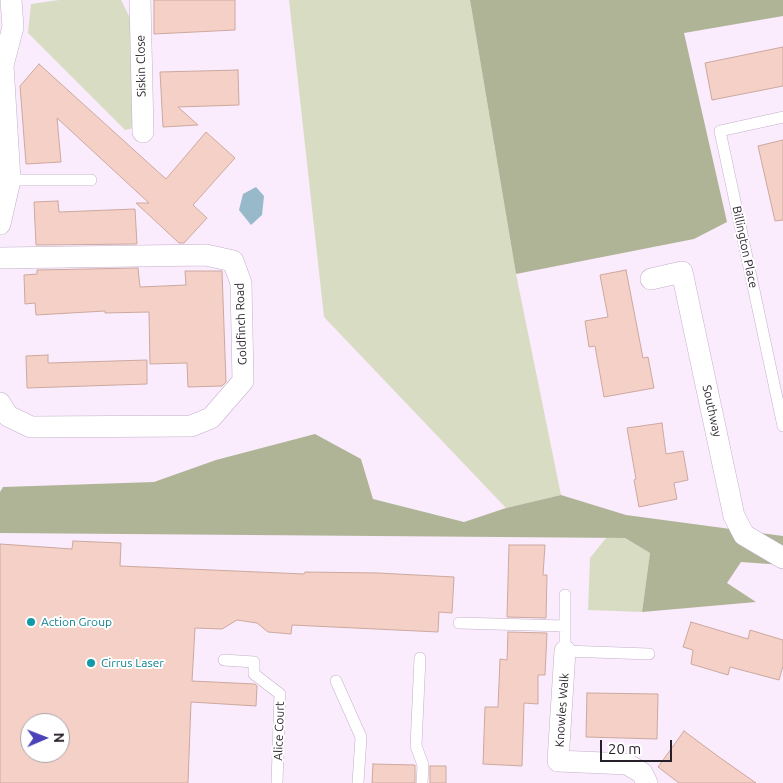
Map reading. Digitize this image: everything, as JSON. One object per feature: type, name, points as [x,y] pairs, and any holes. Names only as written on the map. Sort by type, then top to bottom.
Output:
[{"type":"street","points":[[0,224],[10,180],[3,65],[13,27],[11,0]]},
{"type":"street","name":"Siskin Close","points":[[140,0],[143,132]]},
{"type":"street","name":"Goldfinch Road","points":[[0,258],[206,255],[233,261],[241,283],[243,381],[211,418],[191,426],[31,427],[8,416],[0,403]]},
{"type":"street","name":"Southway","points":[[650,278],[682,272],[734,516],[744,535],[783,558]]},
{"type":"street","name":"Knowles Walk","points":[[565,651],[558,761],[626,764],[642,772],[647,783]]},
{"type":"lane","name":"Billington Place","points":[[783,117],[720,130],[783,426]]},
{"type":"lane","points":[[10,180],[91,180]]},
{"type":"lane","points":[[565,595],[565,651],[649,654]]},
{"type":"lane","points":[[459,623],[565,626]]},
{"type":"lane","points":[[420,658],[416,746],[423,765],[422,783]]},
{"type":"lane","name":"Alice Court","points":[[224,660],[254,662],[254,674],[280,694],[277,783]]},
{"type":"lane","points":[[336,682],[361,737],[358,783]]},
{"type":"green space","points":[[59,0],[121,0],[133,24],[135,128],[125,130],[28,33],[31,4]]},
{"type":"green space","points":[[289,0],[470,0],[516,274],[561,495],[506,508],[324,317]]},
{"type":"green space","points":[[470,0],[783,0],[783,16],[684,33],[727,222],[694,239],[516,274]]},
{"type":"green space","points":[[315,434],[361,459],[373,499],[464,522],[506,508],[561,495],[626,515],[783,536],[783,565],[741,562],[727,583],[756,602],[642,612],[650,553],[625,538],[0,533],[0,492],[3,487],[154,482],[216,460]]},
{"type":"green space","points":[[606,538],[625,538],[650,553],[642,612],[588,610],[590,558]]},
{"type":"water","points":[[256,187],[264,196],[262,215],[251,225],[239,210],[243,194]]},
{"type":"building","points":[[154,0],[235,0],[235,30],[154,34]]},
{"type":"building","points":[[783,47],[783,86],[712,100],[705,63]]},
{"type":"building","points":[[39,64],[166,179],[206,132],[235,158],[193,205],[207,218],[184,243],[179,243],[136,203],[149,203],[57,118],[61,162],[26,164],[20,86]]},
{"type":"building","points":[[238,70],[239,105],[178,107],[198,125],[163,127],[160,72]]},
{"type":"building","points":[[783,140],[783,220],[775,221],[758,146]]},
{"type":"building","points":[[58,201],[59,212],[135,209],[137,244],[36,245],[34,202]]},
{"type":"building","points":[[138,268],[140,287],[186,285],[185,271],[222,271],[226,382],[222,386],[188,387],[187,363],[150,364],[149,312],[105,313],[105,311],[36,315],[35,303],[25,304],[24,275],[37,274],[37,270]]},
{"type":"building","points":[[626,270],[643,358],[648,357],[654,388],[604,397],[595,346],[589,347],[585,321],[608,317],[600,275]]},
{"type":"building","points":[[48,355],[48,363],[147,360],[147,384],[27,388],[26,356]]},
{"type":"building","points":[[662,423],[666,454],[683,451],[688,480],[674,483],[677,499],[639,507],[627,428]]},
{"type":"building","points":[[73,541],[121,543],[120,566],[304,574],[305,572],[378,573],[454,577],[452,613],[439,612],[438,632],[292,625],[291,634],[268,632],[257,623],[237,620],[222,629],[195,628],[192,681],[255,684],[257,686],[256,706],[191,702],[188,783],[0,783],[0,544],[72,549]]},
{"type":"building","points":[[509,545],[545,545],[543,575],[547,575],[546,618],[507,617]]},
{"type":"building","points":[[691,622],[748,639],[750,630],[783,640],[783,666],[779,680],[730,667],[728,675],[691,664],[693,650],[683,647]]},
{"type":"building","points":[[508,632],[547,633],[545,675],[538,675],[538,704],[524,703],[522,766],[483,764],[485,707],[498,707],[500,659],[507,660]]},
{"type":"building","points":[[587,693],[658,694],[657,739],[586,737]]},
{"type":"building","points":[[684,731],[756,783],[679,783],[658,767]]},
{"type":"building","points":[[373,764],[415,765],[415,783],[372,783]]},
{"type":"building","points":[[430,766],[446,766],[446,783],[430,783]]},
{"type":"place","name":"Action Group","points":[[31,622]]},
{"type":"place","name":"Cirrus Laser","points":[[91,663]]}]
